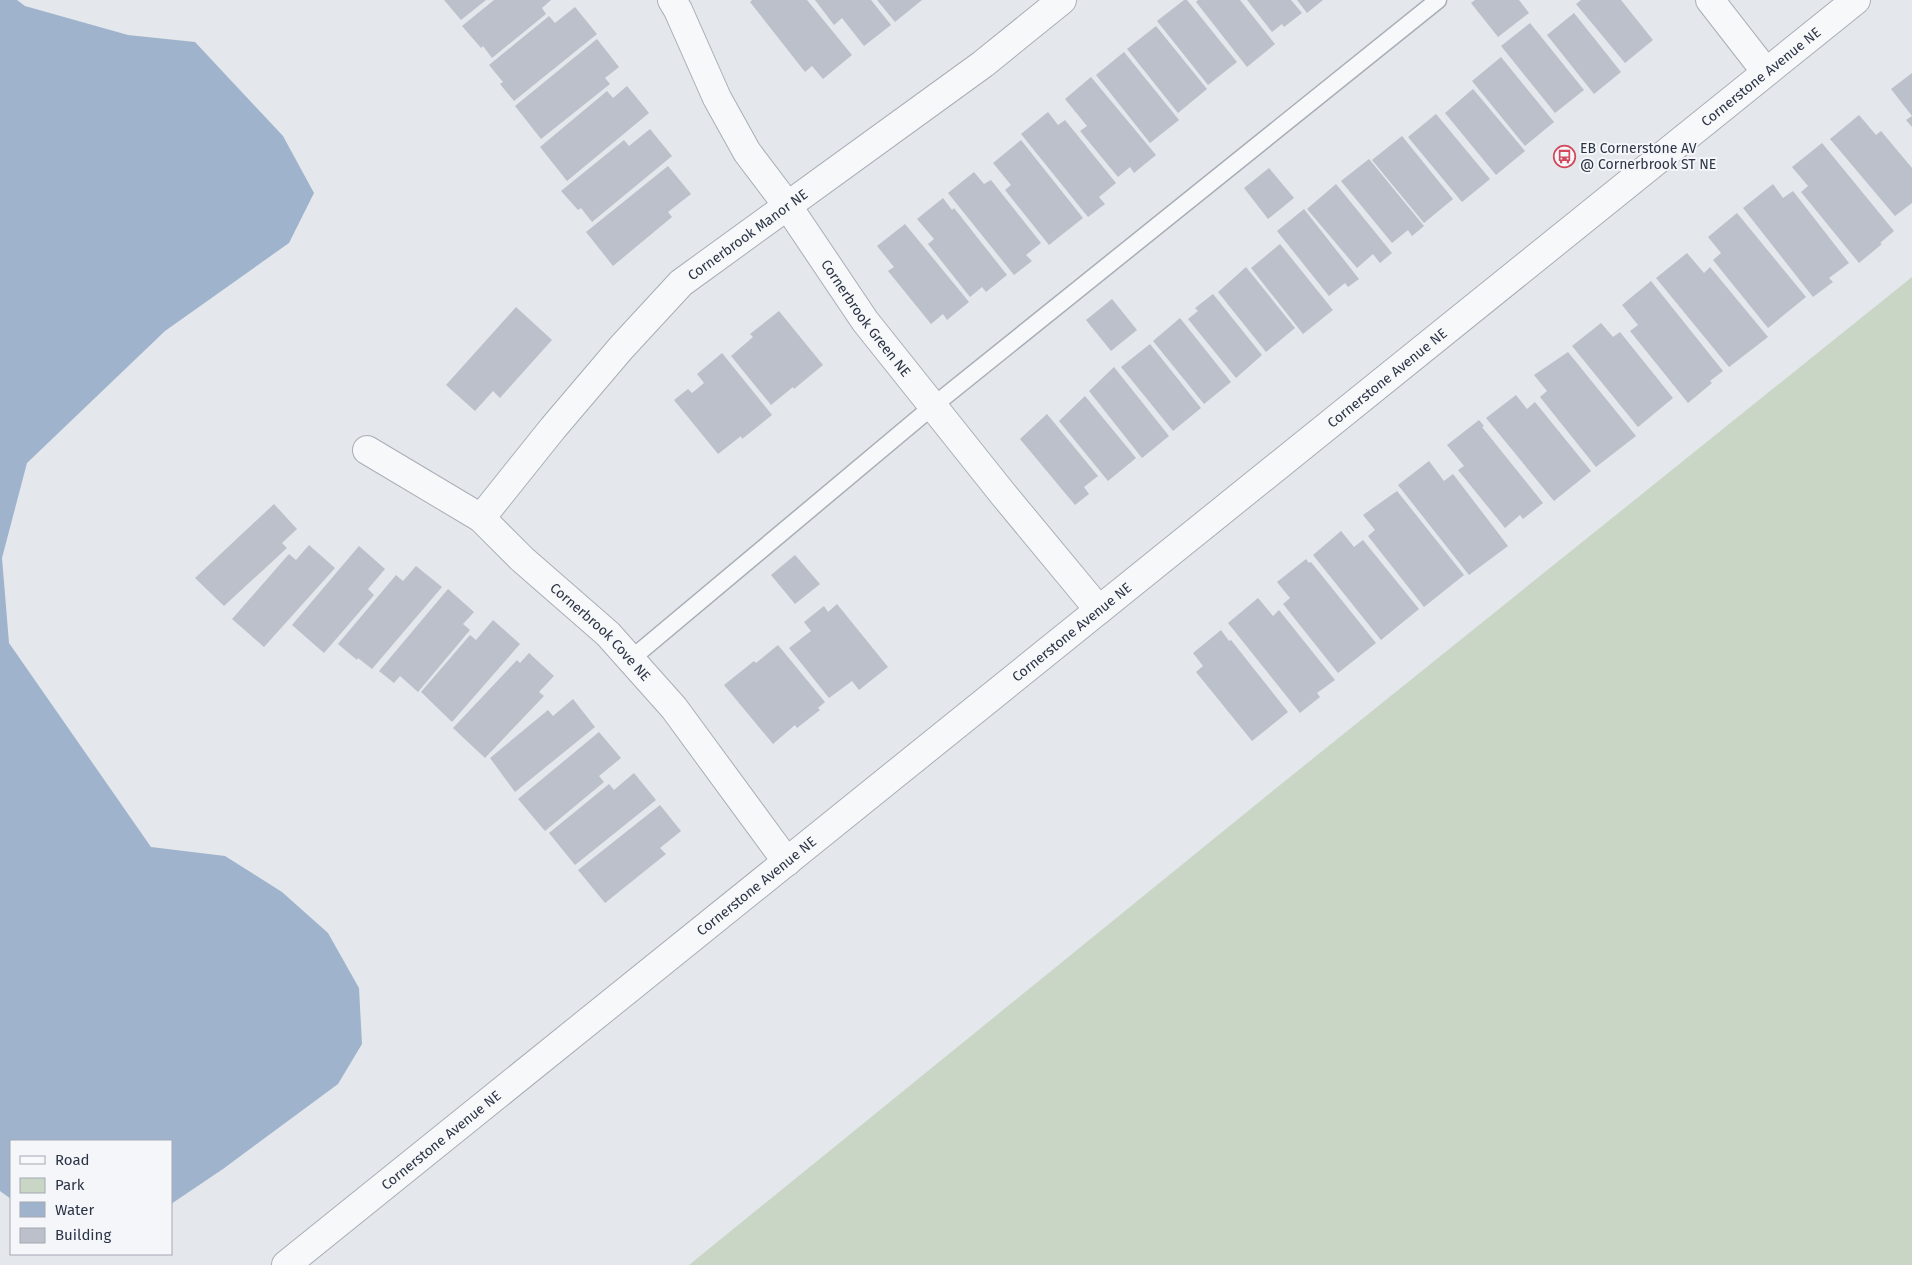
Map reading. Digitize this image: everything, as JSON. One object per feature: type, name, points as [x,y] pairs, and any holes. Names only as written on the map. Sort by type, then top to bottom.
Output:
[{"type":"street","name":"Cornerbrook Green NE","points":[[672,0],[717,98],[743,144],[787,205],[865,321],[1003,494],[1099,610]]},
{"type":"street","name":"Cornerbrook Manor NE","points":[[481,518],[615,355],[681,283],[983,64],[1062,0]]},
{"type":"street","points":[[1710,0],[1766,72]]},
{"type":"street","name":"Cornerstone Avenue NE","points":[[286,1265],[1856,0]]},
{"type":"street","name":"Cornerbrook Cove NE","points":[[367,450],[481,518],[522,559],[608,634],[674,708],[786,862]]},
{"type":"lane","points":[[630,659],[933,406],[1438,0]]},
{"type":"green space","points":[[1912,277],[1912,1265],[689,1265],[1280,785]]},
{"type":"water","points":[[0,0],[17,0],[25,6],[128,35],[195,42],[283,136],[314,193],[289,243],[165,331],[27,463],[2,558],[9,643],[151,847],[225,856],[282,892],[328,933],[359,988],[362,1044],[338,1084],[223,1169],[172,1203],[172,1140],[10,1140],[10,1198],[0,1191]]},
{"type":"building","points":[[444,0],[486,0],[461,20]]},
{"type":"building","points":[[494,0],[551,0],[542,8],[546,14],[492,58],[483,46],[481,48],[462,26]]},
{"type":"building","points":[[752,0],[807,0],[852,55],[823,79],[812,66],[805,72],[750,2]]},
{"type":"building","points":[[815,0],[871,0],[891,25],[864,46],[842,18],[834,25]]},
{"type":"building","points":[[877,0],[922,0],[895,22]]},
{"type":"building","points":[[1184,0],[1187,0],[1237,62],[1208,85],[1157,21]]},
{"type":"building","points":[[1198,0],[1240,0],[1275,44],[1247,67],[1196,2]]},
{"type":"building","points":[[1247,0],[1291,0],[1302,13],[1284,27],[1282,24],[1272,32]]},
{"type":"building","points":[[1297,0],[1323,0],[1307,13]]},
{"type":"building","points":[[1475,0],[1519,0],[1529,13],[1498,37],[1471,3]]},
{"type":"building","points":[[1581,0],[1621,0],[1653,40],[1625,63],[1576,4]]},
{"type":"building","points":[[575,7],[597,34],[514,101],[500,84],[503,82],[489,65],[549,16],[555,23]]},
{"type":"building","points":[[1574,13],[1621,72],[1594,94],[1547,35]]},
{"type":"building","points":[[1530,23],[1584,90],[1555,113],[1501,46]]},
{"type":"building","points":[[1156,26],[1207,89],[1178,113],[1127,49]]},
{"type":"building","points":[[597,39],[619,67],[605,78],[610,84],[541,139],[515,106]]},
{"type":"building","points":[[1124,52],[1179,120],[1150,143],[1096,75]]},
{"type":"building","points":[[1501,57],[1554,122],[1525,146],[1472,81]]},
{"type":"building","points":[[1912,73],[1912,116],[1891,89]]},
{"type":"building","points":[[1091,77],[1156,155],[1134,173],[1130,167],[1118,177],[1080,131],[1087,126],[1065,99]]},
{"type":"building","points":[[627,86],[649,113],[567,181],[540,147],[607,91],[613,98]]},
{"type":"building","points":[[1473,89],[1525,151],[1496,175],[1445,113]]},
{"type":"building","points":[[1048,112],[1058,125],[1065,120],[1116,183],[1099,197],[1105,204],[1088,217],[1021,134]]},
{"type":"building","points":[[1436,114],[1490,179],[1462,202],[1408,137]]},
{"type":"building","points":[[1859,115],[1876,135],[1881,131],[1912,168],[1912,203],[1895,216],[1830,139]]},
{"type":"building","points":[[1912,116],[1912,127],[1906,120]]},
{"type":"building","points":[[650,129],[672,156],[592,222],[581,208],[578,210],[561,191],[624,140],[629,146]]},
{"type":"building","points":[[1402,136],[1453,199],[1424,223],[1372,160]]},
{"type":"building","points":[[1021,140],[1083,218],[1049,245],[1005,190],[1011,185],[993,163]]},
{"type":"building","points":[[1822,143],[1894,231],[1859,263],[1801,192],[1808,186],[1792,167]]},
{"type":"building","points":[[1369,159],[1424,226],[1412,236],[1408,230],[1392,243],[1341,181]]},
{"type":"building","points":[[668,166],[691,194],[668,212],[672,217],[613,266],[586,232]]},
{"type":"building","points":[[1269,168],[1294,198],[1268,219],[1244,188]]},
{"type":"building","points":[[974,172],[984,184],[991,180],[1041,243],[1026,255],[1032,261],[1014,275],[948,193]]},
{"type":"building","points":[[1336,184],[1392,253],[1380,263],[1373,254],[1357,268],[1307,209]]},
{"type":"building","points":[[1773,184],[1783,198],[1793,191],[1849,263],[1829,278],[1833,282],[1813,297],[1743,208]]},
{"type":"building","points":[[943,198],[952,210],[954,208],[1007,275],[986,292],[982,287],[970,297],[928,244],[934,239],[917,219]]},
{"type":"building","points":[[1304,209],[1359,279],[1348,287],[1345,283],[1329,296],[1277,231]]},
{"type":"building","points":[[1737,213],[1806,297],[1768,328],[1713,260],[1721,253],[1708,237]]},
{"type":"building","points":[[905,224],[969,302],[947,320],[943,314],[931,324],[888,271],[894,267],[877,246]]},
{"type":"building","points":[[1280,244],[1333,310],[1303,334],[1251,268]]},
{"type":"building","points":[[1687,253],[1704,273],[1710,267],[1768,337],[1729,367],[1656,278]]},
{"type":"building","points":[[1246,267],[1295,328],[1266,352],[1218,292]]},
{"type":"building","points":[[1651,281],[1723,371],[1688,403],[1630,331],[1638,325],[1622,305]]},
{"type":"building","points":[[1213,294],[1262,355],[1236,378],[1188,319],[1198,311],[1195,308]]},
{"type":"building","points":[[1112,299],[1137,330],[1111,351],[1086,320]]},
{"type":"building","points":[[516,307],[552,340],[500,398],[493,391],[475,411],[446,385]]},
{"type":"building","points":[[779,311],[823,365],[771,405],[731,356],[753,337],[750,334]]},
{"type":"building","points":[[1180,318],[1231,382],[1204,404],[1153,341]]},
{"type":"building","points":[[1601,323],[1613,337],[1620,332],[1673,398],[1638,427],[1572,346]]},
{"type":"building","points":[[1150,344],[1201,408],[1173,431],[1121,367]]},
{"type":"building","points":[[1568,352],[1636,436],[1596,467],[1540,397],[1547,391],[1534,375]]},
{"type":"building","points":[[722,353],[772,415],[742,439],[741,436],[718,454],[674,400],[688,389],[692,393],[704,383],[697,374]]},
{"type":"building","points":[[1114,367],[1169,436],[1142,458],[1089,391]]},
{"type":"building","points":[[1516,395],[1527,409],[1535,402],[1591,471],[1554,501],[1486,418]]},
{"type":"building","points":[[1085,396],[1136,458],[1108,481],[1059,421]]},
{"type":"building","points":[[1047,414],[1098,476],[1084,487],[1089,494],[1075,505],[1020,439]]},
{"type":"building","points":[[1479,420],[1484,426],[1482,427],[1543,503],[1523,519],[1520,515],[1505,528],[1458,470],[1464,466],[1447,445]]},
{"type":"building","points":[[1429,461],[1444,481],[1453,474],[1508,546],[1469,575],[1398,485]]},
{"type":"building","points":[[1397,491],[1464,575],[1424,607],[1368,536],[1375,530],[1363,515]]},
{"type":"building","points":[[274,504],[297,529],[282,543],[287,548],[224,606],[195,578]]},
{"type":"building","points":[[1341,531],[1354,547],[1363,540],[1419,609],[1381,640],[1313,555]]},
{"type":"building","points":[[309,545],[335,568],[264,647],[232,619],[289,554],[296,560]]},
{"type":"building","points":[[359,546],[385,569],[368,589],[374,595],[324,653],[292,625]]},
{"type":"building","points":[[795,555],[820,584],[795,604],[771,575]]},
{"type":"building","points":[[1306,559],[1309,563],[1311,562],[1376,643],[1338,673],[1283,604],[1290,598],[1277,582]]},
{"type":"building","points":[[416,566],[442,587],[372,669],[358,658],[357,660],[338,644],[396,575],[403,581]]},
{"type":"building","points":[[448,589],[474,612],[463,624],[470,630],[418,692],[400,676],[394,683],[379,671]]},
{"type":"building","points":[[1258,598],[1273,616],[1279,610],[1335,680],[1317,693],[1320,697],[1300,713],[1228,623]]},
{"type":"building","points":[[837,604],[888,667],[859,690],[852,681],[829,698],[789,648],[811,631],[804,622],[824,606],[828,612]]},
{"type":"building","points":[[493,620],[520,644],[452,722],[421,692],[470,635],[476,640]]},
{"type":"building","points":[[1221,630],[1288,712],[1252,741],[1196,672],[1203,666],[1193,653]]},
{"type":"building","points":[[778,645],[825,702],[818,708],[820,710],[797,728],[795,725],[773,744],[724,685]]},
{"type":"building","points":[[529,653],[554,676],[539,692],[544,696],[485,758],[453,728],[517,660],[520,663]]},
{"type":"building","points":[[573,699],[595,727],[515,792],[490,758],[548,710],[553,716]]},
{"type":"building","points":[[599,732],[621,758],[599,776],[604,782],[545,831],[518,799]]},
{"type":"building","points":[[634,773],[656,800],[575,865],[549,833],[609,784],[614,790]]},
{"type":"building","points":[[660,805],[681,831],[660,848],[666,854],[605,903],[578,870]]},
{"type":"place","name":"EB Cornerstone AV @ Cornerbrook ST NE","points":[[1564,156]]}]
